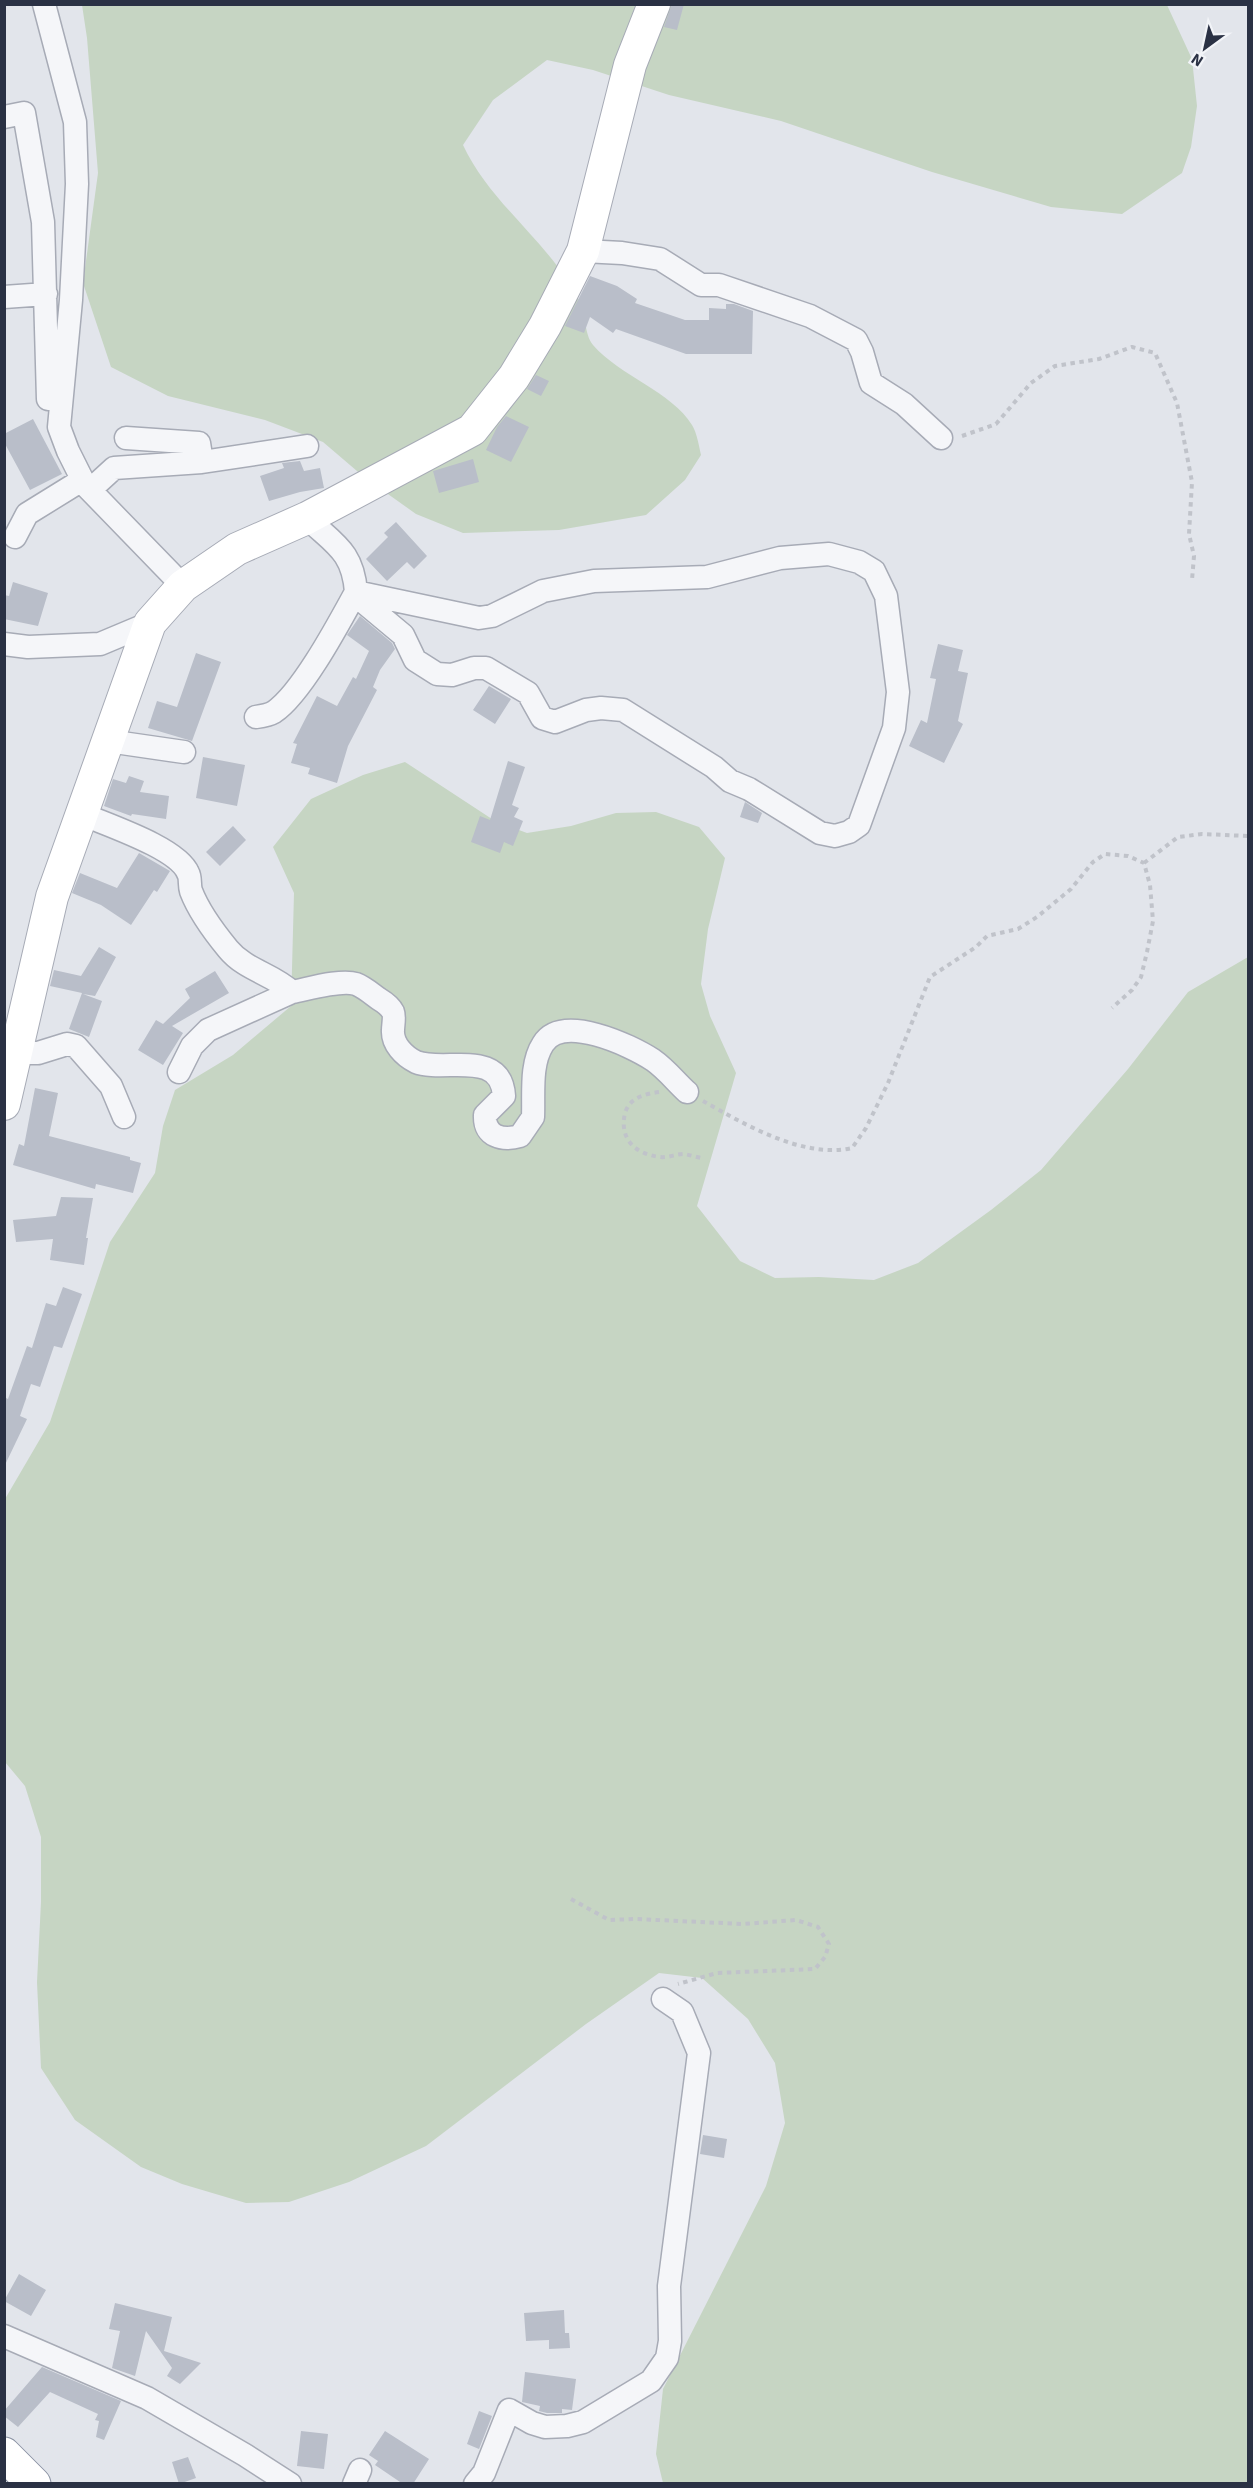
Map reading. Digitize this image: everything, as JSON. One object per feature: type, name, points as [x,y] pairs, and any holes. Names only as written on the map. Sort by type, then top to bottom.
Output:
[{"type":"highway","points":[[4,2454],[34,2484]]},
{"type":"street","points":[[44,4],[75,123],[78,184],[71,300],[59,427]]},
{"type":"street","points":[[4,1104],[52,897],[150,623],[183,586],[237,549],[307,518],[472,430],[514,377],[545,326],[583,251],[630,65],[654,4]]},
{"type":"street","points":[[4,117],[24,113],[43,222],[47,408],[59,427],[68,451],[86,485],[183,586]]},
{"type":"street","points":[[583,251],[622,253],[660,259],[701,285],[718,285],[810,316],[856,340],[871,383],[904,404],[941,438]]},
{"type":"street","points":[[4,297],[46,294]]},
{"type":"street","points":[[126,438],[199,443],[202,462]]},
{"type":"street","points":[[15,537],[27,514],[86,485],[114,468],[202,462],[307,446]]},
{"type":"street","points":[[256,717],[272,714],[285,704],[303,682],[355,593],[354,570],[350,561],[307,518]]},
{"type":"street","points":[[829,554],[859,562],[874,571],[886,596],[898,692],[894,728],[859,825],[849,832],[836,836],[820,833],[749,789],[730,781],[714,766],[623,710],[601,708],[586,710],[555,722],[542,718],[528,693],[486,668],[474,668],[452,675],[437,674],[415,660],[403,635],[355,593],[479,618],[492,616],[543,591],[594,581],[706,577],[780,558],[829,554]]},
{"type":"street","points":[[4,644],[28,647],[100,644],[150,623]]},
{"type":"street","points":[[108,741],[184,752]]},
{"type":"street","points":[[82,814],[160,847],[181,863],[189,873],[191,890],[206,919],[229,950],[240,961],[277,980],[292,992]]},
{"type":"street","points":[[179,1072],[192,1046],[208,1030],[292,992],[349,982],[358,985],[387,1005],[393,1012],[394,1042],[407,1057],[433,1066],[463,1063],[478,1065],[498,1077],[504,1089],[504,1096],[485,1115],[485,1123],[490,1132],[500,1138],[520,1136],[529,1125],[533,1117],[535,1063],[543,1043],[552,1034],[563,1030],[603,1037],[654,1060],[687,1092]]},
{"type":"street","points":[[16,1053],[38,1053],[66,1044],[76,1046],[111,1086],[124,1117]]},
{"type":"street","points":[[475,2484],[484,2473],[509,2410],[544,2427],[567,2426],[583,2422],[651,2381],[667,2358],[670,2341],[669,2286],[699,2053],[682,2012],[663,1998]]},
{"type":"street","points":[[4,2336],[147,2398],[290,2484]]},
{"type":"path","points":[[941,438],[957,437],[996,424],[1031,383],[1055,366],[1099,359],[1132,347],[1155,353],[1177,403],[1192,482],[1189,534],[1194,556],[1192,580]]},
{"type":"path","points":[[1144,863],[1178,837],[1202,834],[1248,836]]},
{"type":"path","points":[[702,1158],[682,1154],[661,1157],[649,1155],[635,1148],[625,1136],[623,1123],[627,1108],[634,1098],[648,1094],[687,1092],[748,1125],[777,1137],[814,1149],[852,1148],[866,1128],[888,1083],[930,977],[976,947],[987,936],[1018,929],[1037,916],[1071,889],[1093,862],[1105,854],[1128,856],[1144,863]]},
{"type":"path","points":[[1112,1008],[1132,990],[1141,977],[1147,952],[1153,921],[1144,863]]},
{"type":"path","points":[[571,1899],[609,1920],[636,1919],[743,1924],[796,1920],[818,1927],[829,1944],[825,1957],[815,1969],[717,1973],[674,1985],[663,1998]]},
{"type":"green space","points":[[82,5],[1167,5],[1192,59],[1197,106],[1191,147],[1182,173],[1122,214],[1051,207],[932,172],[781,121],[669,95],[593,70],[547,60],[493,100],[463,145],[489,186],[568,280],[580,302],[588,335],[593,345],[617,366],[659,393],[683,413],[694,428],[701,455],[685,480],[646,515],[559,530],[463,533],[416,514],[364,477],[323,442],[265,420],[168,396],[111,367],[83,283],[98,173],[87,38]]},
{"type":"green space","points":[[405,762],[495,821],[527,833],[571,826],[616,813],[656,812],[699,827],[725,858],[708,929],[701,984],[710,1016],[736,1073],[697,1206],[740,1261],[775,1278],[819,1277],[874,1280],[918,1263],[1041,1170],[1128,1069],[1188,992],[1248,957],[1248,2483],[663,2483],[656,2454],[663,2389],[766,2186],[785,2123],[775,2063],[748,2019],[702,1978],[659,1973],[586,2024],[426,2146],[349,2182],[289,2202],[246,2203],[182,2184],[141,2167],[75,2120],[41,2068],[37,1982],[41,1837],[25,1786],[5,1762],[5,1499],[50,1422],[110,1242],[155,1173],[163,1126],[175,1090],[233,1055],[291,1006],[294,893],[273,847],[311,799],[363,775]]},
{"type":"building","points":[[672,4],[684,4],[677,30],[664,27]]},
{"type":"building","points":[[590,276],[617,286],[637,299],[635,303],[685,320],[709,320],[709,308],[726,309],[726,304],[734,304],[753,311],[752,354],[686,354],[616,329],[613,333],[590,317],[584,333],[565,326]]},
{"type":"building","points":[[536,375],[549,381],[541,396],[527,389]]},
{"type":"building","points":[[506,416],[529,427],[511,462],[486,450],[497,427]]},
{"type":"building","points":[[33,419],[62,474],[30,490],[4,442],[4,434]]},
{"type":"building","points":[[473,459],[479,482],[439,493],[433,471]]},
{"type":"building","points":[[300,461],[304,471],[320,468],[324,488],[269,501],[260,476],[284,468],[282,463]]},
{"type":"building","points":[[396,522],[427,556],[414,569],[407,562],[387,581],[366,559],[388,537],[384,533]]},
{"type":"building","points":[[13,582],[48,593],[38,626],[4,619],[4,595],[9,596]]},
{"type":"building","points":[[360,616],[392,643],[395,649],[380,670],[373,687],[377,690],[348,746],[337,783],[308,774],[310,768],[291,763],[297,744],[293,743],[317,696],[337,706],[353,677],[356,679],[369,651],[347,635]]},
{"type":"building","points":[[938,644],[963,650],[958,671],[968,673],[958,721],[963,724],[944,763],[909,746],[921,720],[927,723],[936,679],[930,678]]},
{"type":"building","points":[[196,653],[221,662],[192,741],[148,728],[157,701],[177,707]]},
{"type":"building","points":[[489,686],[511,699],[495,724],[473,710]]},
{"type":"building","points":[[203,757],[245,765],[237,806],[196,798]]},
{"type":"building","points":[[508,761],[525,767],[512,805],[519,808],[514,817],[523,821],[513,846],[504,842],[500,853],[471,842],[480,816],[490,820]]},
{"type":"building","points":[[129,776],[144,781],[140,792],[169,796],[166,819],[132,814],[131,816],[104,806],[113,779],[126,783]]},
{"type":"building","points":[[745,802],[762,813],[758,823],[740,817]]},
{"type":"building","points":[[233,826],[246,840],[220,866],[206,852]]},
{"type":"building","points":[[139,853],[170,871],[157,892],[154,890],[131,925],[101,905],[72,893],[80,873],[117,888]]},
{"type":"building","points":[[99,947],[116,957],[95,996],[83,994],[102,1001],[89,1037],[69,1029],[82,993],[50,986],[54,970],[81,976]]},
{"type":"building","points":[[215,971],[229,993],[172,1026],[183,1033],[163,1065],[138,1050],[156,1020],[163,1024],[190,998],[185,989]]},
{"type":"building","points":[[35,1088],[58,1093],[49,1136],[130,1157],[130,1160],[141,1163],[133,1193],[96,1184],[95,1189],[13,1165],[19,1144],[24,1146]]},
{"type":"building","points":[[61,1197],[93,1198],[84,1265],[50,1260],[53,1239],[16,1242],[13,1220],[56,1216]]},
{"type":"building","points":[[63,1287],[82,1294],[62,1348],[54,1346],[40,1387],[31,1384],[20,1416],[27,1419],[4,1467],[4,1397],[8,1399],[27,1346],[32,1348],[46,1303],[56,1306]]},
{"type":"building","points":[[703,2135],[727,2139],[724,2158],[700,2154]]},
{"type":"building","points":[[19,2274],[46,2290],[31,2316],[4,2301]]},
{"type":"building","points":[[115,2303],[172,2317],[164,2351],[201,2363],[180,2384],[167,2376],[172,2368],[146,2331],[135,2376],[112,2368],[120,2331],[109,2329]]},
{"type":"building","points":[[564,2310],[565,2333],[569,2333],[570,2348],[549,2349],[549,2340],[526,2341],[524,2313]]},
{"type":"building","points":[[42,2367],[121,2401],[104,2440],[96,2437],[99,2421],[95,2420],[98,2414],[50,2392],[18,2427],[4,2416],[4,2411]]},
{"type":"building","points":[[525,2372],[576,2379],[572,2410],[562,2409],[562,2413],[547,2413],[539,2411],[540,2406],[522,2402]]},
{"type":"building","points":[[479,2411],[492,2416],[479,2449],[467,2444]]},
{"type":"building","points":[[301,2431],[328,2434],[324,2469],[297,2466]]},
{"type":"building","points":[[385,2431],[429,2459],[413,2484],[403,2484],[375,2465],[378,2461],[369,2455]]},
{"type":"building","points":[[188,2457],[196,2478],[179,2484],[172,2462]]}]
